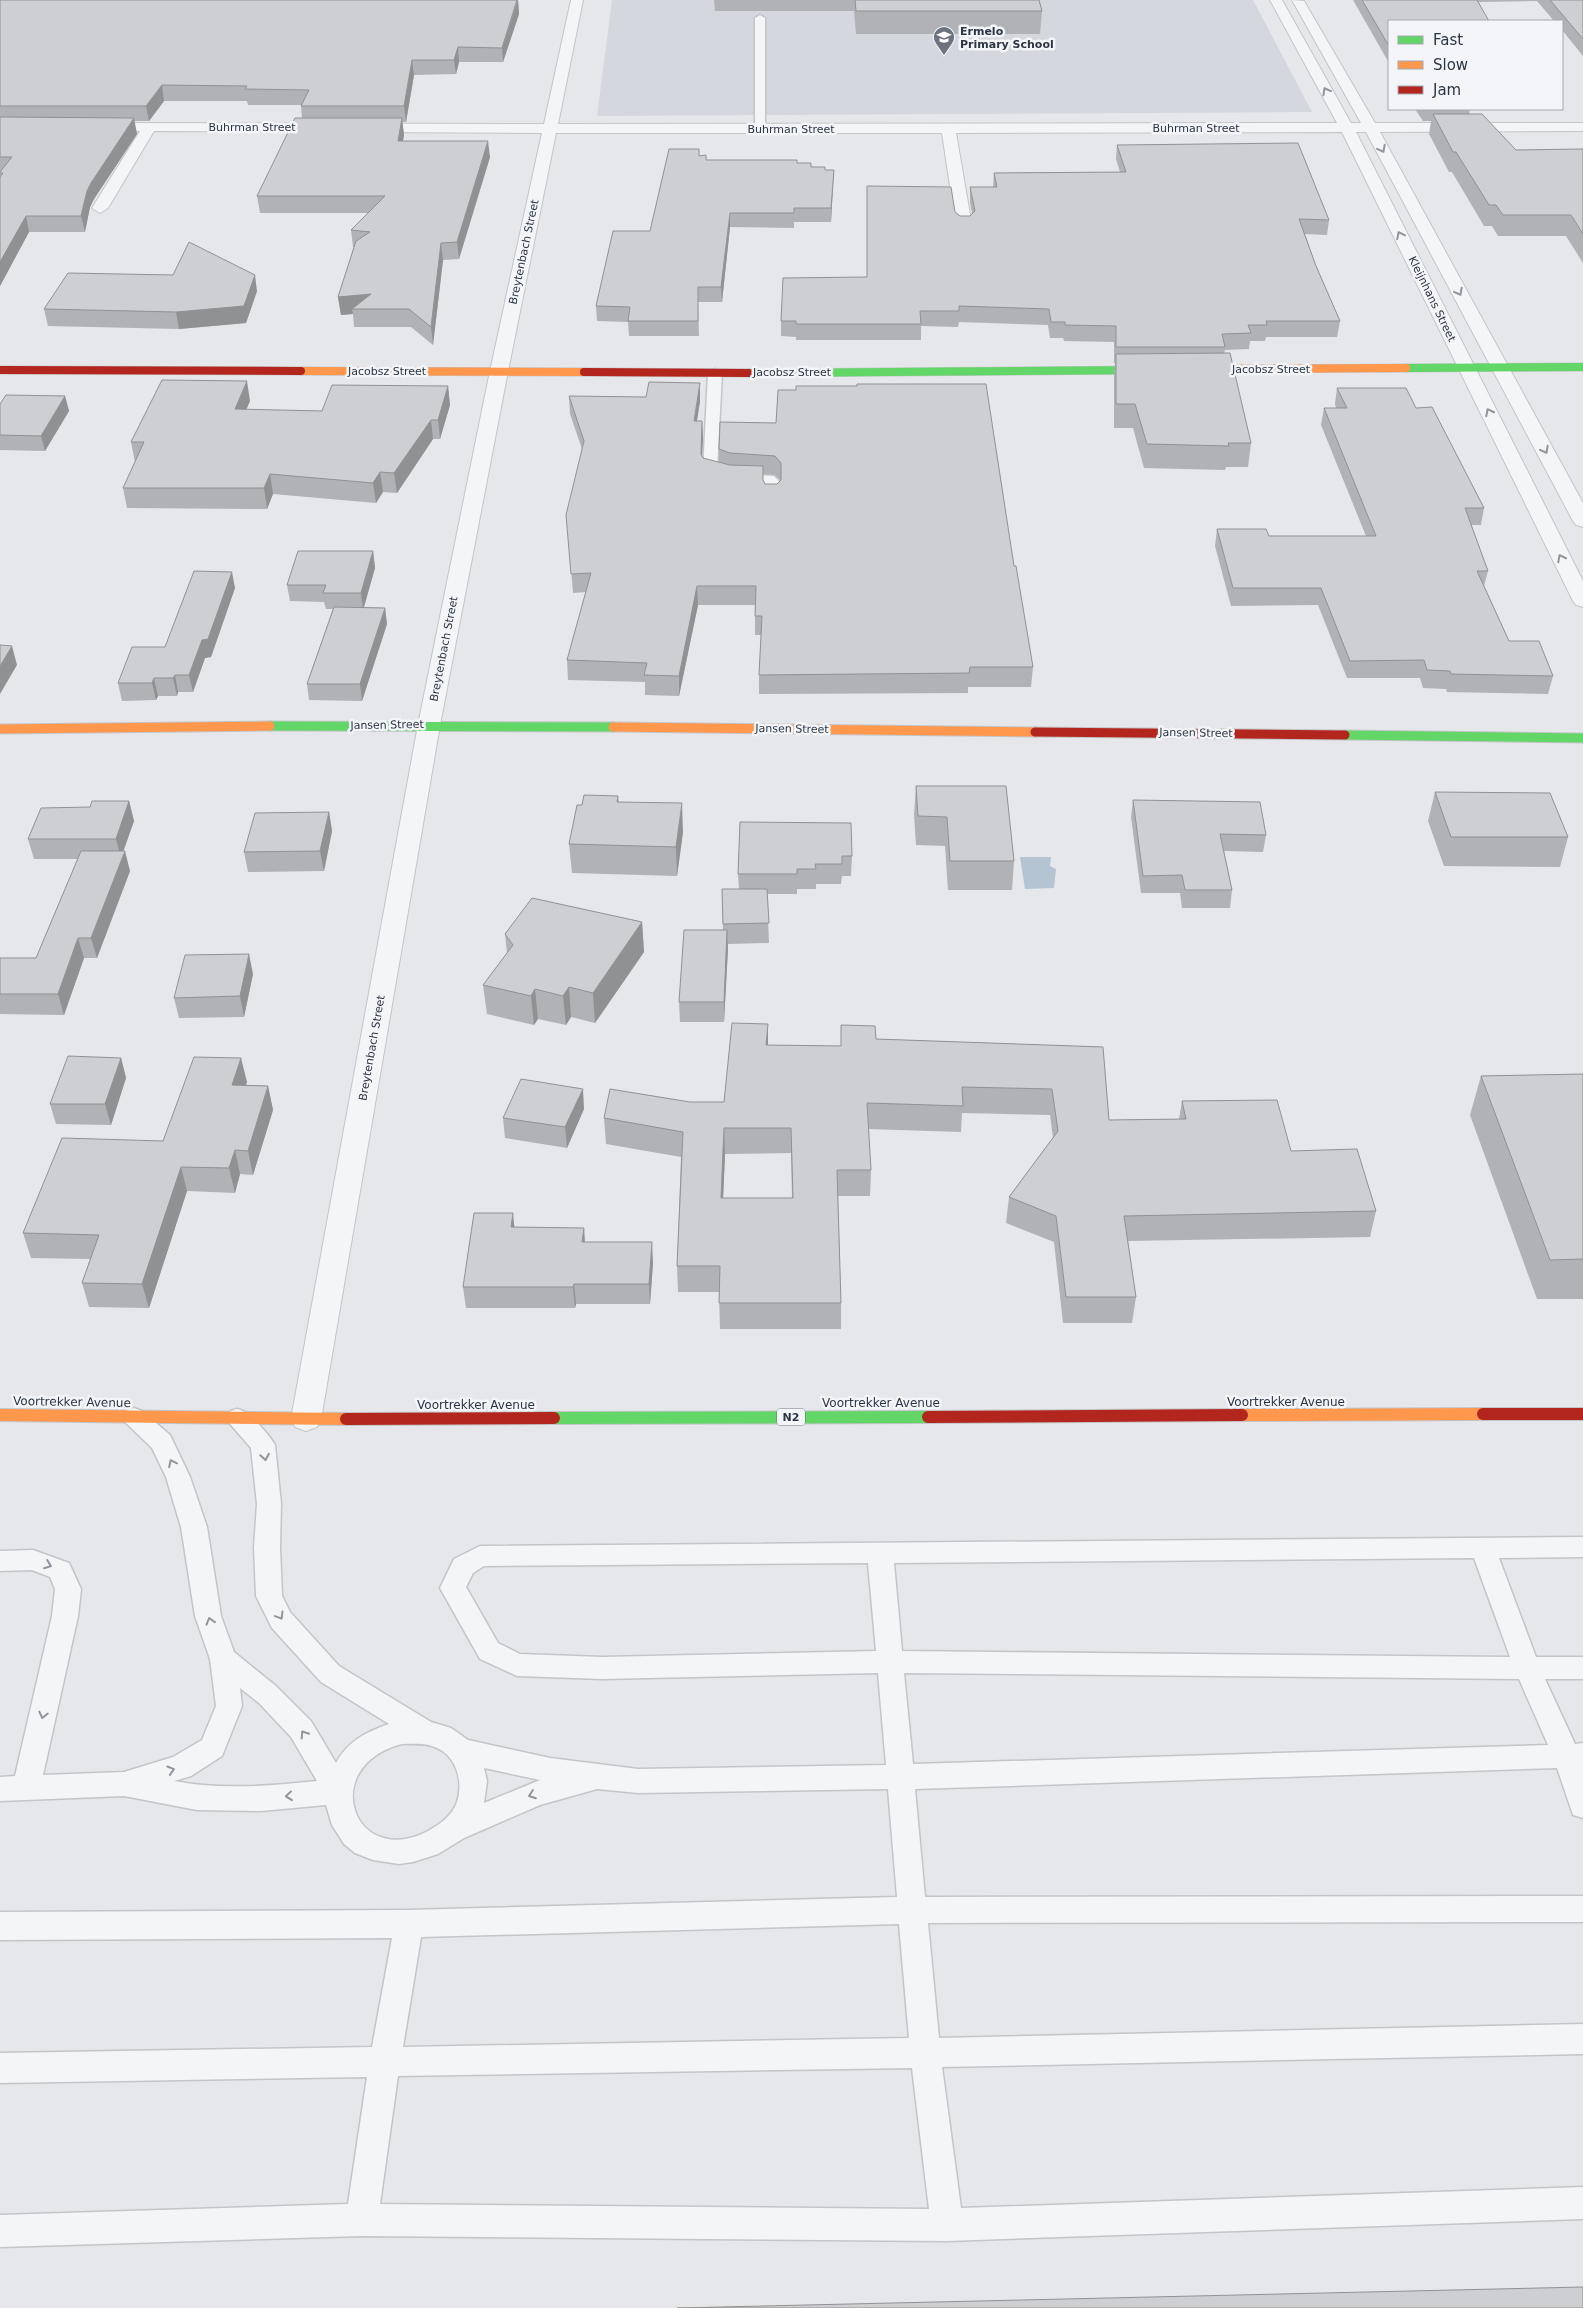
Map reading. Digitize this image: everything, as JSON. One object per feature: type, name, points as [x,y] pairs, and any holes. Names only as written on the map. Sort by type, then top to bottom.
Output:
[{"type":"main road","name":"Jacobsz Street","points":[[1189,369],[1583,367]]},
{"type":"main road","name":"Jacobsz Street","points":[[0,370],[715,373],[1160,370]]},
{"type":"main road","name":"Jansen Street","points":[[0,729],[430,725],[1583,738]]},
{"type":"main road","name":"Voortrekker Avenue","points":[[0,1415],[306,1419],[1583,1414]]},
{"type":"street","name":"Breytenbach Street","points":[[306,1419],[430,725],[499,371],[578,0]]},
{"type":"street","name":"Kleijnhans Street","points":[[1276,0],[1347,128],[1583,601]]},
{"type":"street","points":[[1297,0],[1371,128],[1583,521]]},
{"type":"street","name":"Buhrman Street","points":[[80,127],[760,130],[1583,127]]},
{"type":"street","points":[[100,208],[150,127]]},
{"type":"street","points":[[948,129],[964,226]]},
{"type":"lane","points":[[760,18],[760,130]]},
{"type":"lane","points":[[715,373],[710,472],[730,477],[769,478],[772,481],[772,498]]},
{"type":"lane","points":[[124,1784],[181,1767],[212,1748],[229,1706],[223,1659],[208,1616],[194,1527],[178,1476],[162,1442],[134,1417]]},
{"type":"lane","points":[[237,1418],[263,1445],[269,1504],[267,1547],[269,1596],[281,1620],[330,1674],[425,1732],[446,1738],[463,1751],[526,1767],[597,1778],[638,1781],[900,1777],[1575,1755]]},
{"type":"lane","points":[[1583,1547],[480,1556],[463,1566],[453,1588],[488,1651],[517,1665],[602,1668],[890,1662],[1583,1668]]},
{"type":"lane","points":[[1483,1548],[1527,1668],[1575,1755],[1583,1806]]},
{"type":"lane","points":[[880,1554],[925,2053],[947,2225]]},
{"type":"lane","points":[[0,1561],[33,1560],[60,1570],[68,1589],[65,1616],[13,1789],[124,1784],[197,1798],[261,1799],[338,1791]]},
{"type":"lane","points":[[223,1659],[268,1695],[301,1729],[338,1791]]},
{"type":"lane","points":[[425,1732],[402,1732],[379,1739],[359,1752],[344,1770],[338,1791],[339,1812],[349,1830],[366,1844],[387,1851],[411,1850],[435,1842],[455,1828],[537,1792],[597,1778]]},
{"type":"lane","points":[[455,1828],[468,1809],[475,1788],[472,1769],[463,1751]]},
{"type":"lane","points":[[0,1926],[409,1924],[912,1910],[1583,1909]]},
{"type":"lane","points":[[362,2220],[385,2061],[409,1924]]},
{"type":"lane","points":[[0,2068],[925,2053],[1583,2039]]},
{"type":"lane","points":[[0,2231],[362,2220],[947,2225],[1583,2203]]},
{"type":"shaded area","name":"Ermelo Primary School","points":[[612,0],[1253,0],[1312,112],[597,116]]},
{"type":"water","points":[[1020,857],[1051,857],[1050,866],[1056,869],[1054,888],[1025,889]]},
{"type":"building","points":[[0,0],[517,0],[502,48],[458,47],[454,60],[412,60],[404,106],[301,106],[309,90],[245,89],[247,86],[162,85],[146,106],[0,106]]},
{"type":"building","points":[[855,0],[1039,0],[1042,11],[856,11]]},
{"type":"building","points":[[1362,0],[1477,0],[1488,20],[1388,20],[1388,44]]},
{"type":"building","points":[[1550,0],[1583,0],[1583,39]]},
{"type":"building","points":[[1433,114],[1482,114],[1516,150],[1583,149],[1583,234],[1571,215],[1503,215],[1496,205],[1489,205],[1456,152],[1453,152]]},
{"type":"building","points":[[0,117],[134,118],[91,183],[87,191],[81,216],[26,216],[0,262],[0,177],[3,173],[0,172],[12,157],[0,157]]},
{"type":"building","points":[[295,118],[402,118],[398,141],[488,141],[457,242],[441,243],[431,327],[409,309],[352,309],[371,294],[338,297],[356,241],[370,232],[351,230],[385,196],[257,196]]},
{"type":"building","points":[[1298,143],[1329,220],[1299,219],[1316,266],[1340,321],[1266,321],[1267,325],[1248,325],[1251,333],[1222,334],[1225,347],[1116,347],[1116,326],[1065,325],[1065,322],[1051,322],[1049,309],[959,306],[959,311],[920,311],[921,324],[796,324],[796,321],[781,321],[783,278],[867,277],[867,186],[951,187],[955,212],[960,216],[970,216],[975,211],[970,187],[997,187],[994,173],[1126,172],[1117,145]]},
{"type":"building","points":[[669,149],[699,149],[699,156],[706,155],[706,160],[797,160],[797,163],[811,163],[811,167],[825,167],[825,170],[834,170],[831,208],[794,208],[794,213],[730,213],[721,287],[698,287],[698,321],[628,321],[630,307],[596,306],[613,231],[650,231]]},
{"type":"building","points":[[189,242],[255,275],[244,306],[176,312],[44,309],[68,273],[173,275]]},
{"type":"building","points":[[1230,353],[1251,443],[1228,443],[1229,446],[1147,444],[1135,404],[1116,404],[1116,354]]},
{"type":"building","points":[[162,380],[247,381],[235,409],[322,411],[332,385],[448,386],[438,420],[431,420],[394,473],[380,472],[373,483],[270,474],[264,488],[123,488],[144,442],[131,442]]},
{"type":"building","points":[[649,382],[700,383],[694,421],[702,421],[701,454],[703,458],[730,465],[763,466],[763,480],[765,484],[777,484],[781,480],[781,463],[775,456],[730,453],[719,449],[720,422],[776,423],[778,390],[796,390],[796,386],[857,386],[857,384],[986,384],[1014,566],[1016,566],[1033,667],[970,667],[969,673],[759,675],[762,616],[755,616],[756,586],[697,586],[679,676],[644,675],[647,663],[567,660],[591,573],[571,574],[566,515],[584,441],[569,396],[646,397]]},
{"type":"building","points":[[1337,388],[1406,388],[1416,408],[1432,407],[1484,508],[1465,508],[1488,571],[1477,571],[1509,641],[1539,641],[1553,676],[1451,674],[1450,671],[1427,670],[1424,660],[1350,661],[1321,588],[1233,588],[1217,529],[1266,529],[1269,536],[1376,536],[1324,408],[1347,408]]},
{"type":"building","points":[[6,395],[65,396],[41,436],[0,435],[0,404]]},
{"type":"building","points":[[298,551],[373,551],[361,593],[323,593],[326,585],[287,585]]},
{"type":"building","points":[[194,571],[232,572],[208,639],[202,640],[189,675],[175,675],[173,678],[154,678],[152,683],[118,683],[132,647],[165,647]]},
{"type":"building","points":[[334,607],[385,608],[360,684],[307,684]]},
{"type":"building","points":[[0,645],[12,646],[0,666]]},
{"type":"building","points":[[916,786],[1006,786],[1014,861],[950,861],[947,817],[918,816]]},
{"type":"building","points":[[1435,792],[1550,793],[1568,837],[1451,837]]},
{"type":"building","points":[[584,795],[618,796],[617,802],[682,803],[676,847],[569,844],[577,805],[582,805]]},
{"type":"building","points":[[1133,800],[1260,802],[1266,835],[1220,834],[1232,890],[1185,890],[1182,875],[1143,876]]},
{"type":"building","points":[[92,801],[129,801],[116,839],[28,839],[41,808],[90,807]]},
{"type":"building","points":[[329,812],[320,851],[244,852],[255,813]]},
{"type":"building","points":[[740,822],[851,823],[852,856],[842,856],[842,864],[815,864],[816,869],[797,869],[797,874],[738,874]]},
{"type":"building","points":[[81,851],[125,851],[91,938],[78,938],[58,994],[0,994],[0,958],[36,958]]},
{"type":"building","points":[[722,889],[767,889],[769,923],[723,924]]},
{"type":"building","points":[[532,898],[642,922],[593,993],[569,987],[563,996],[535,989],[531,996],[483,985],[513,945],[505,934]]},
{"type":"building","points":[[684,930],[727,930],[724,1002],[679,1002]]},
{"type":"building","points":[[249,954],[240,996],[174,998],[185,955]]},
{"type":"building","points":[[732,1023],[768,1024],[766,1045],[841,1046],[841,1025],[875,1026],[876,1039],[1103,1047],[1109,1120],[1186,1119],[1182,1101],[1277,1100],[1291,1151],[1357,1149],[1376,1211],[1124,1216],[1136,1297],[1066,1297],[1056,1216],[1009,1197],[1058,1131],[1052,1089],[962,1087],[963,1106],[867,1103],[871,1170],[837,1170],[841,1303],[719,1303],[720,1266],[677,1266],[683,1132],[604,1118],[610,1089],[690,1102],[724,1102]],"holes":[[[724,1128],[791,1128],[793,1198],[721,1198]]]},
{"type":"building","points":[[68,1056],[121,1058],[105,1104],[50,1104]]},
{"type":"building","points":[[194,1057],[241,1058],[232,1085],[268,1086],[248,1151],[235,1150],[229,1168],[181,1167],[142,1284],[82,1283],[99,1235],[23,1233],[62,1138],[163,1141]]},
{"type":"building","points":[[1583,1074],[1583,1259],[1550,1260],[1481,1076]]},
{"type":"building","points":[[521,1079],[583,1089],[565,1127],[503,1118]]},
{"type":"building","points":[[474,1213],[513,1213],[511,1227],[584,1228],[582,1242],[652,1242],[649,1284],[574,1284],[573,1287],[463,1287]]},
{"type":"building","points":[[1583,2287],[1583,2308],[677,2308]]},
{"type":"traffic: fast","points":[[1406,368],[1583,367]]},
{"type":"traffic: fast","points":[[749,373],[1152,370]]},
{"type":"traffic: fast","points":[[270,726],[613,727]]},
{"type":"traffic: fast","points":[[1345,735],[1583,738]]},
{"type":"traffic: fast","points":[[554,1418],[928,1417]]},
{"type":"traffic: slow","points":[[1197,369],[1406,368]]},
{"type":"traffic: slow","points":[[301,371],[584,372]]},
{"type":"traffic: slow","points":[[0,729],[270,726]]},
{"type":"traffic: slow","points":[[613,727],[1035,732]]},
{"type":"traffic: slow","points":[[1242,1415],[1483,1414]]},
{"type":"traffic: slow","points":[[0,1415],[346,1419]]},
{"type":"traffic: jam","points":[[0,370],[301,371]]},
{"type":"traffic: jam","points":[[584,372],[749,373]]},
{"type":"traffic: jam","points":[[1035,732],[1345,735]]},
{"type":"traffic: jam","points":[[1483,1414],[1583,1414]]},
{"type":"traffic: jam","points":[[928,1417],[1242,1415]]},
{"type":"traffic: jam","points":[[346,1419],[554,1418]]},
{"type":"place","name":"Ermelo Primary School","points":[[944,56]]}]
